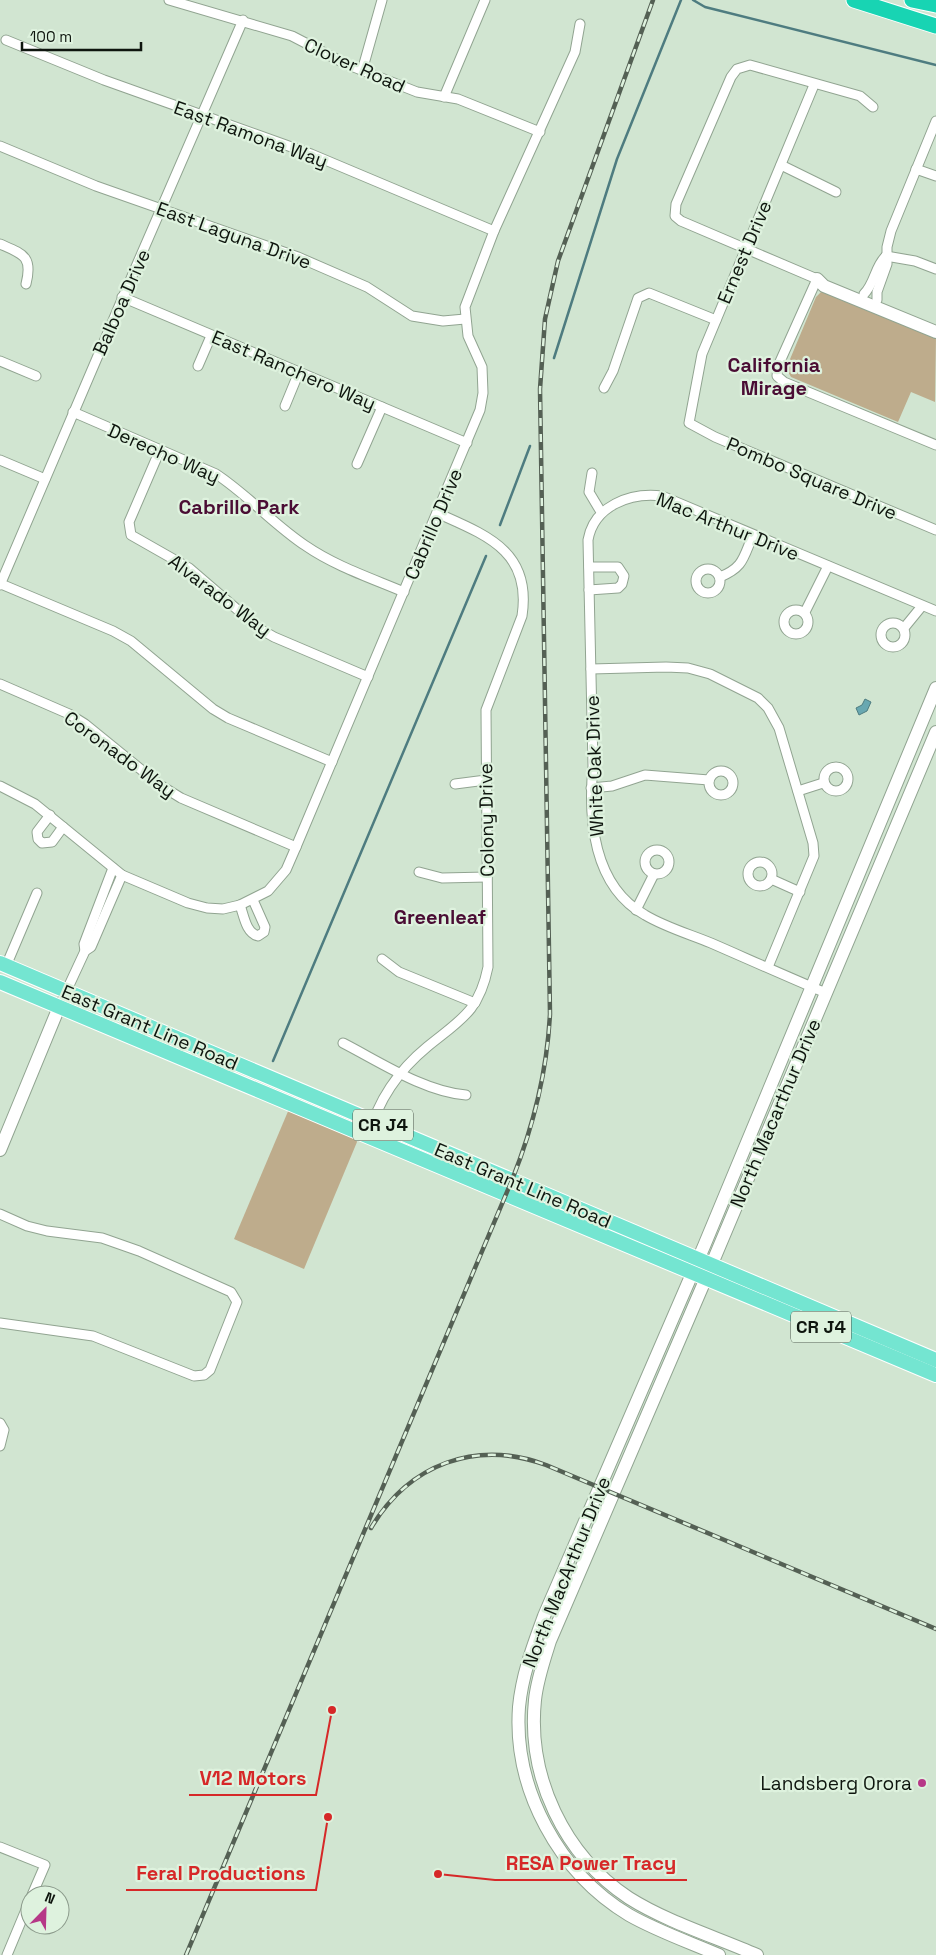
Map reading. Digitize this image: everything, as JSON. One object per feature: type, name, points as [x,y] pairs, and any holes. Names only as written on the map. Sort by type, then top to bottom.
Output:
[{"type":"highway","points":[[854,0],[936,26]]},
{"type":"highway","points":[[912,0],[936,5]]},
{"type":"main road","points":[[817,279],[827,279],[936,322]]},
{"type":"main road","points":[[817,279],[824,286],[936,332]]},
{"type":"main road","name":"North Macarthur Drive","points":[[626,1425],[693,1273],[810,986],[936,688]]},
{"type":"main road","name":"North Macarthur Drive","points":[[614,1493],[936,732]]},
{"type":"main road","name":"East Grant Line Road","points":[[3,965],[936,1360]]},
{"type":"main road","name":"East Grant Line Road","points":[[0,982],[936,1375]]},
{"type":"main road","points":[[0,1150],[59,1007]]},
{"type":"main road","name":"North MacArthur Drive","points":[[626,1425],[544,1616],[529,1657],[519,1709],[523,1761],[540,1816],[554,1841],[585,1880],[629,1914],[719,1955]]},
{"type":"main road","name":"North MacArthur Drive","points":[[614,1493],[550,1641],[541,1668],[535,1698],[534,1727],[540,1773],[551,1804],[569,1838],[609,1883],[649,1909],[757,1955]]},
{"type":"street","name":"Clover Road","points":[[169,0],[186,7],[243,20],[292,36],[362,71],[417,92],[458,99],[492,111],[540,132]]},
{"type":"street","points":[[362,71],[382,0]]},
{"type":"street","points":[[444,97],[486,0]]},
{"type":"street","name":"Balboa Drive","points":[[0,585],[122,297],[163,209],[243,20]]},
{"type":"street","name":"Cabrillo Drive","points":[[0,786],[35,804],[122,875],[188,903],[206,908],[223,909],[240,905],[268,892],[279,881],[296,847],[480,410],[484,377],[482,367],[468,336],[464,319],[465,308],[470,290],[494,231],[575,52],[580,24]]},
{"type":"street","name":"East Ramona Way","points":[[6,40],[202,117],[311,154],[494,231]]},
{"type":"street","points":[[872,107],[860,96],[814,85],[750,65],[737,69],[731,76],[676,204],[675,216],[681,222],[746,247],[817,279],[778,366],[777,376],[784,382],[936,445]]},
{"type":"street","name":"Ernest Drive","points":[[688,423],[702,354],[814,85]]},
{"type":"street","points":[[877,300],[876,292],[888,264],[886,256],[890,231],[936,121]]},
{"type":"street","name":"East Laguna Drive","points":[[0,146],[96,186],[248,238],[367,287],[412,316],[443,321],[464,319]]},
{"type":"street","points":[[781,165],[836,192]]},
{"type":"street","points":[[916,168],[936,176]]},
{"type":"street","points":[[0,244],[20,252],[25,258],[29,266],[26,284]]},
{"type":"street","points":[[886,256],[915,261],[936,269]]},
{"type":"street","points":[[864,294],[869,289],[880,262],[886,256]]},
{"type":"street","points":[[604,388],[613,371],[638,298],[649,293],[716,320]]},
{"type":"street","name":"East Ranchero Way","points":[[122,297],[467,443]]},
{"type":"street","points":[[198,366],[211,336]]},
{"type":"street","points":[[0,361],[36,376]]},
{"type":"street","points":[[285,406],[299,372]]},
{"type":"street","points":[[357,464],[382,407]]},
{"type":"street","name":"Derecho Way","points":[[73,412],[216,474],[234,485],[305,546],[324,557],[404,592]]},
{"type":"street","name":"Pombo Square Drive","points":[[688,423],[715,437],[936,530]]},
{"type":"street","name":"Alvarado Way","points":[[160,450],[129,522],[131,535],[189,568],[260,629],[274,637],[368,677]]},
{"type":"street","points":[[0,460],[45,479]]},
{"type":"street","points":[[592,473],[588,492],[601,512]]},
{"type":"street","name":"Mac Arthur Drive","points":[[601,512],[632,497],[646,494],[662,496],[936,612]]},
{"type":"street","name":"White Oak Drive","points":[[601,512],[590,526],[588,540],[594,766],[591,788],[594,835],[598,854],[606,874],[618,892],[636,910],[646,916],[826,993]]},
{"type":"street","name":"Colony Drive","points":[[369,1136],[372,1121],[388,1090],[426,1048],[462,1021],[475,1003],[485,981],[488,966],[486,710],[522,616],[524,603],[523,585],[514,563],[498,543],[480,532],[437,513]]},
{"type":"street","points":[[720,577],[734,571],[738,566],[753,535]]},
{"type":"street","points":[[589,567],[612,565],[618,567],[624,576],[622,584],[618,588],[589,590]]},
{"type":"street","points":[[805,612],[828,566]]},
{"type":"street","points":[[0,585],[114,631],[130,641],[213,709],[228,718],[332,762]]},
{"type":"street","points":[[904,628],[922,606]]},
{"type":"street","points":[[591,669],[666,667],[688,668],[710,674],[746,691],[763,703],[775,720],[813,843],[814,856],[768,967]]},
{"type":"street","name":"Coronado Way","points":[[0,684],[69,714],[85,724],[160,785],[181,798],[296,847]]},
{"type":"street","points":[[591,788],[612,786],[645,775],[709,780]]},
{"type":"street","points":[[454,784],[486,780]]},
{"type":"street","points":[[798,791],[823,783]]},
{"type":"street","points":[[50,815],[37,832],[38,839],[42,843],[52,842],[64,827]]},
{"type":"street","points":[[59,1007],[85,951],[86,936],[113,868]]},
{"type":"street","points":[[419,872],[442,878],[487,878]]},
{"type":"street","points":[[636,910],[654,874]]},
{"type":"street","points":[[85,951],[91,947],[122,875]]},
{"type":"street","points":[[771,879],[800,892]]},
{"type":"street","points":[[3,965],[37,893]]},
{"type":"street","points":[[240,905],[249,930],[252,934],[258,936],[264,932],[265,927],[253,900]]},
{"type":"street","points":[[382,959],[399,972],[475,1003]]},
{"type":"street","points":[[343,1043],[402,1074],[450,1094],[466,1095]]},
{"type":"street","points":[[0,1214],[27,1226],[102,1238],[139,1251],[223,1288],[235,1296],[236,1308],[210,1370],[204,1375],[194,1376],[93,1336],[0,1323]]},
{"type":"street","points":[[0,1446],[4,1438],[1,1425]]},
{"type":"street","points":[[0,1847],[45,1865],[36,1885]]},
{"type":"street","points":[[7,1955],[20,1924]]},
{"type":"shaded area","points":[[822,291],[936,336],[935,402],[911,392],[898,422],[791,377],[787,370],[788,364],[816,297]]},
{"type":"shaded area","points":[[289,1109],[356,1138],[357,1142],[304,1269],[234,1239]]},
{"type":"water","points":[[865,699],[871,702],[867,711],[859,715],[856,708],[862,705]]},
{"type":"waterway","points":[[554,358],[617,159],[681,0]]},
{"type":"waterway","points":[[693,0],[705,7],[936,65]]},
{"type":"waterway","points":[[500,525],[530,446]]},
{"type":"waterway","points":[[273,1061],[486,556]]},
{"type":"railway","points":[[186,1955],[512,1180],[533,1119],[546,1057],[550,1014],[540,389],[545,319],[558,261],[653,0]]},
{"type":"railway","points":[[371,1528],[387,1506],[405,1488],[425,1473],[447,1463],[470,1457],[494,1455],[520,1458],[546,1465],[936,1629]]},
{"type":"place","name":"V12 Motors","points":[[332,1710]]},
{"type":"place","name":"Landsberg Orora","points":[[922,1783]]},
{"type":"place","name":"Feral Productions","points":[[328,1817]]},
{"type":"place","name":"RESA Power Tracy","points":[[438,1874]]},
{"type":"district","name":"California Mirage","points":[[774,376]]},
{"type":"district","name":"Cabrillo Park","points":[[239,507]]},
{"type":"district","name":"Greenleaf","points":[[440,917]]}]
